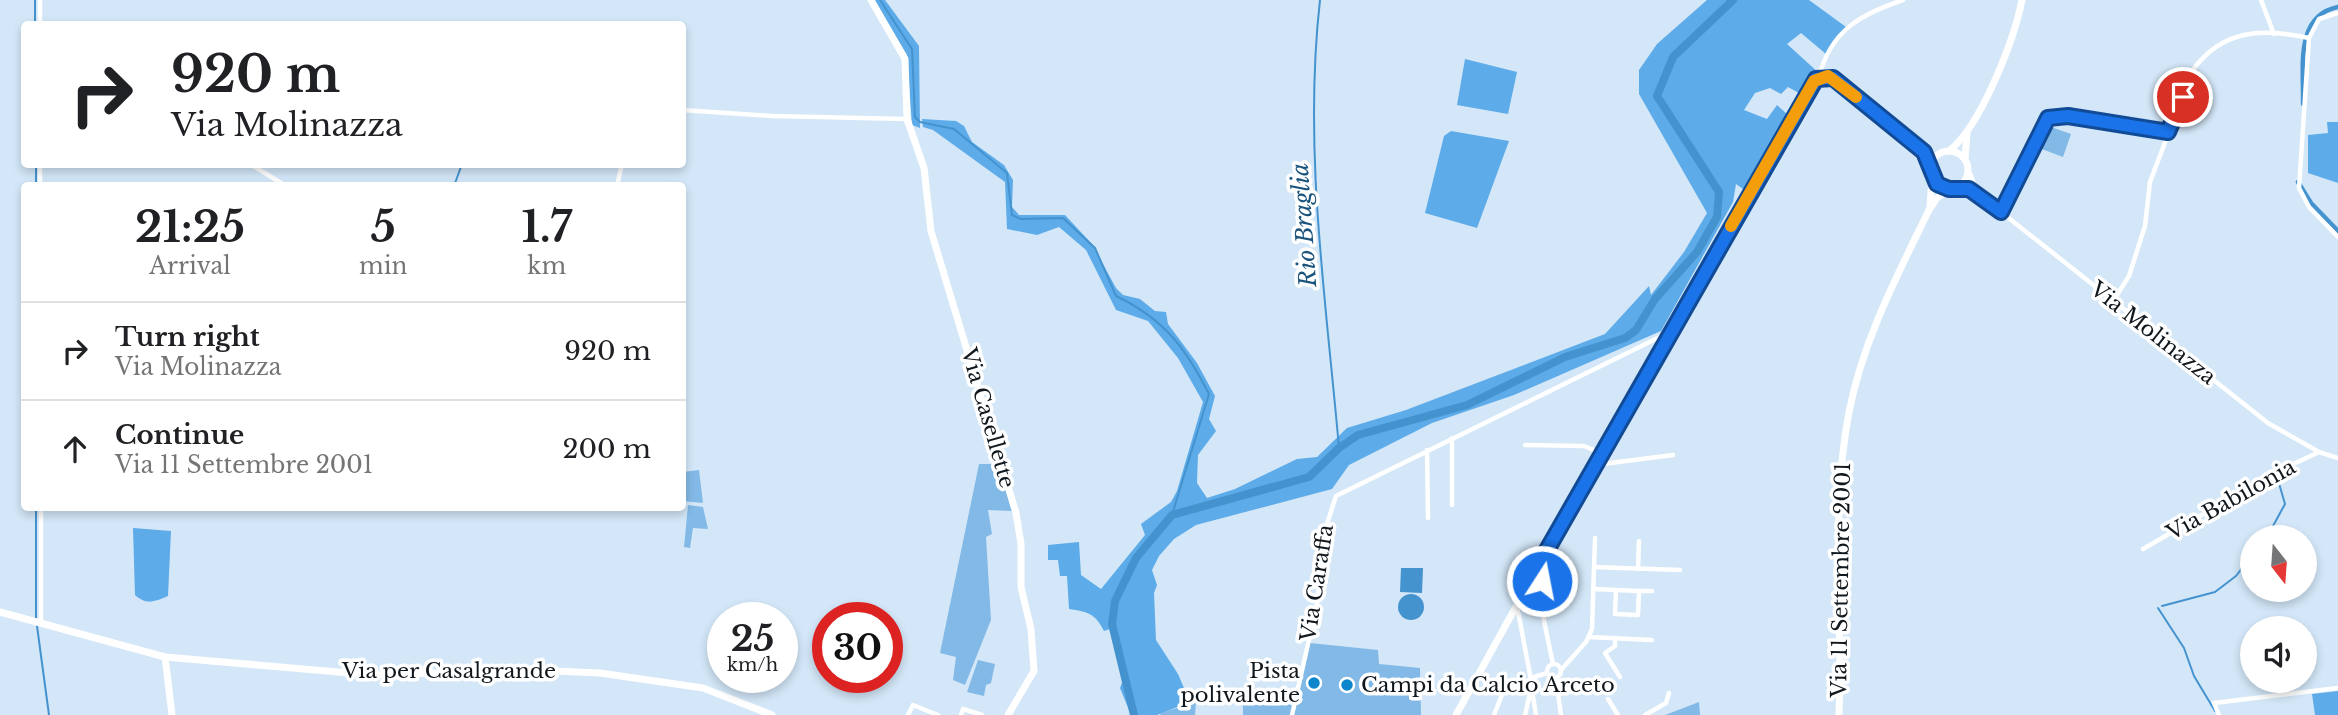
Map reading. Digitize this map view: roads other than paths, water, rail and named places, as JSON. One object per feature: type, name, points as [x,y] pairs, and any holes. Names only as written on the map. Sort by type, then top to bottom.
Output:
[{"type":"street","points":[[40,0],[40,21]]},
{"type":"street","name":"Via Casellette","points":[[871,0],[905,58],[907,119],[924,168],[931,231],[1017,513],[1021,587],[1031,629],[1034,671],[1008,715]]},
{"type":"street","points":[[1456,715],[1594,465],[1811,85],[1819,77],[1822,66],[1849,24],[1869,12],[1903,0]]},
{"type":"street","points":[[1976,193],[1965,161],[1968,132],[2011,43],[2022,0]]},
{"type":"street","points":[[2261,0],[2274,34]]},
{"type":"street","points":[[2338,13],[2319,19],[2306,38],[2299,188],[2309,207],[2338,237]]},
{"type":"street","points":[[2113,301],[2129,276],[2145,226],[2150,182],[2192,71],[2207,53],[2247,32],[2306,38]]},
{"type":"street","points":[[1819,77],[1833,78],[1915,144],[1958,154],[1965,161]]},
{"type":"street","points":[[686,110],[772,116],[907,119]]},
{"type":"street","points":[[2001,212],[2048,118],[2068,116],[2168,132]]},
{"type":"street","points":[[1930,170],[1933,160],[1968,132]]},
{"type":"street","name":"Via 11 Settembre 2001","points":[[1915,144],[1924,152],[1933,179],[1929,210]]},
{"type":"street","points":[[257,168],[279,182]]},
{"type":"street","name":"Via 11 Settembre 2001","points":[[1839,715],[1842,660],[1839,495],[1846,429],[1858,373],[1873,330],[1929,210],[1937,198],[1964,181],[1968,171]]},
{"type":"street","points":[[1933,179],[1952,188]]},
{"type":"street","name":"Via Molinazza","points":[[1952,188],[1976,193],[2268,422],[2319,452],[2338,458]]},
{"type":"street","name":"Via Caraffa","points":[[1292,715],[1317,604],[1326,527],[1333,500],[1341,492],[1672,331]]},
{"type":"street","points":[[1452,438],[1452,505]]},
{"type":"street","points":[[1525,445],[1584,446],[1601,453]]},
{"type":"street","points":[[1427,450],[1428,518]]},
{"type":"street","name":"Via Babilonia","points":[[2143,549],[2274,473],[2319,452]]},
{"type":"street","points":[[1594,465],[1673,455]]},
{"type":"street","points":[[41,511],[41,624]]},
{"type":"street","points":[[1561,715],[1556,678],[1590,637],[1595,538]]},
{"type":"street","points":[[1638,569],[1639,541]]},
{"type":"street","points":[[1543,557],[1544,621],[1553,664],[1561,670]]},
{"type":"street","points":[[1594,567],[1680,570]]},
{"type":"street","points":[[1531,579],[1542,581]]},
{"type":"street","points":[[1593,589],[1652,591]]},
{"type":"street","points":[[1616,590],[1615,614],[1638,615],[1639,590]]},
{"type":"street","points":[[1517,603],[1536,715]]},
{"type":"street","name":"Via per Casalgrande","points":[[0,612],[164,657],[373,675],[530,670],[600,673],[703,688],[772,715]]},
{"type":"street","points":[[1590,637],[1652,640]]},
{"type":"street","points":[[1615,638],[1615,646],[1605,653],[1620,677]]},
{"type":"street","points":[[164,657],[172,715]]},
{"type":"street","points":[[1531,678],[1547,673],[1553,664]]},
{"type":"street","points":[[1547,673],[1556,678]]},
{"type":"street","points":[[1476,676],[1505,687],[1494,715]]},
{"type":"street","points":[[1525,715],[1532,685]]},
{"type":"street","points":[[2219,715],[2214,703],[2338,688]]},
{"type":"street","points":[[1645,715],[1666,703],[1669,693]]},
{"type":"street","points":[[1608,699],[1618,715]]},
{"type":"street","points":[[908,715],[913,705],[939,715]]},
{"type":"street","points":[[961,715],[963,709],[982,715]]},
{"type":"waterway","points":[[35,0],[35,21]]},
{"type":"waterway","points":[[880,0],[912,49],[915,117],[920,122],[954,129],[1007,173],[1012,215],[1021,219],[1063,218],[1095,248],[1116,296],[1147,314],[1172,336],[1200,377],[1209,394],[1172,515]]},
{"type":"waterway","name":"Rio Braglia","points":[[1320,0],[1315,56],[1315,168],[1339,448]]},
{"type":"waterway","points":[[1134,715],[1112,624],[1115,601],[1136,558],[1172,515],[1309,477],[1339,448],[1358,435],[1467,405],[1565,357],[1625,338],[1636,330],[1655,299],[1697,252],[1717,217],[1719,192],[1657,96],[1673,57],[1733,0]]},
{"type":"waterway","points":[[2303,104],[2304,45],[2308,32],[2314,21],[2324,12],[2338,7]]},
{"type":"waterway","points":[[36,168],[36,182]]},
{"type":"waterway","points":[[455,182],[461,168]]},
{"type":"waterway","points":[[2298,182],[2311,203],[2338,231]]},
{"type":"waterway","points":[[2274,525],[2285,504],[2278,480]]},
{"type":"waterway","points":[[36,511],[36,618]]},
{"type":"waterway","points":[[2162,606],[2215,592],[2240,571]]},
{"type":"waterway","points":[[2158,608],[2184,648],[2194,676],[2215,711]]},
{"type":"waterway","points":[[37,626],[49,715]]},
{"type":"place","name":"Pista polivalente","points":[[1314,683]]},
{"type":"place","name":"Campi da Calcio Arceto","points":[[1347,685]]}]
